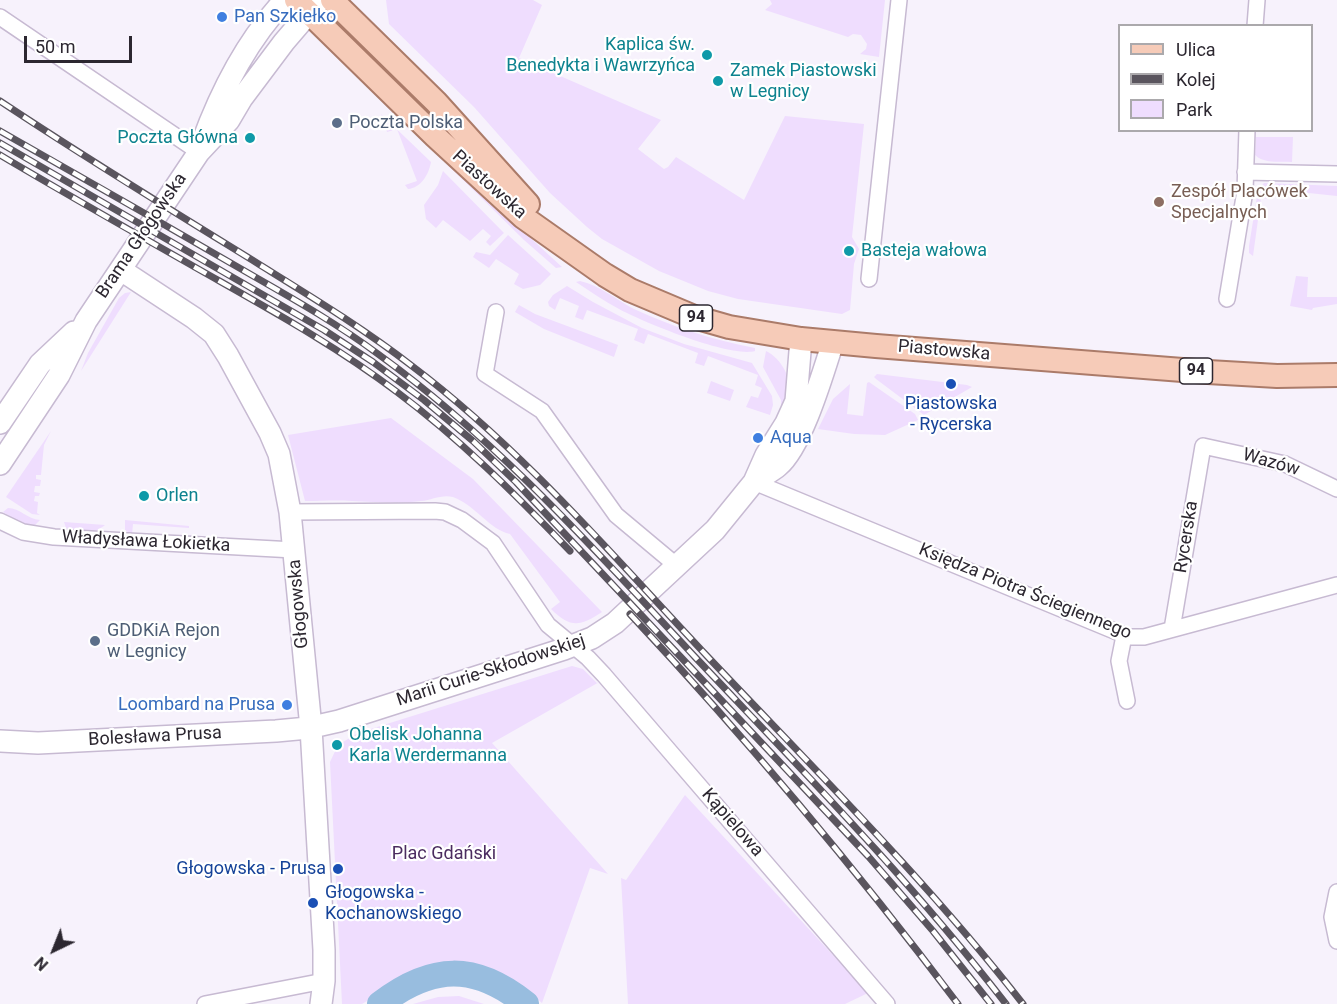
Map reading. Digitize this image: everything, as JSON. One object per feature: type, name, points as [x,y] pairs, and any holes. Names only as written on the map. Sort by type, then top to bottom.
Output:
[{"type":"main road","name":"Piastowska","points":[[332,0],[436,102],[570,252]]},
{"type":"main road","name":"Piastowska","points":[[308,4],[477,176],[523,217],[570,252],[630,290],[694,318],[729,327],[833,342],[1208,372],[1277,376],[1337,375]]},
{"type":"street","name":"Brama Głogowska","points":[[199,152],[214,110],[266,9],[285,0]]},
{"type":"street","points":[[869,279],[899,0]]},
{"type":"street","points":[[1255,24],[1257,0]]},
{"type":"street","name":"Brama Głogowska","points":[[0,464],[59,375],[86,321],[199,152],[229,120],[308,4]]},
{"type":"street","points":[[0,17],[199,152]]},
{"type":"street","points":[[1227,300],[1245,191],[1246,132]]},
{"type":"street","points":[[1245,172],[1337,174]]},
{"type":"street","name":"Głogowska","points":[[120,270],[203,324],[218,339],[275,444],[283,470],[290,512],[311,728],[323,926],[322,995]]},
{"type":"street","points":[[496,312],[485,374],[542,411],[616,515],[678,566]]},
{"type":"street","name":"Brama Głogowska","points":[[0,423],[40,364],[86,321]]},
{"type":"street","name":"Marii Curie-Skłodowskiej","points":[[311,728],[572,646],[592,638],[615,623],[715,531],[754,482],[796,400],[801,339]]},
{"type":"street","name":"Marii Curie-Skłodowskiej","points":[[754,482],[780,465],[795,441],[813,400],[833,342]]},
{"type":"street","name":"Wazów","points":[[1203,446],[1285,464],[1337,489]]},
{"type":"street","name":"Rycerska","points":[[1172,629],[1203,446]]},
{"type":"street","name":"Księdza Piotra Ściegiennego","points":[[754,482],[1124,636],[1140,638],[1337,585]]},
{"type":"street","points":[[290,512],[430,510],[452,515],[494,543],[545,621],[572,646]]},
{"type":"street","name":"Władysława Łokietka","points":[[0,520],[23,532],[54,537],[294,550]]},
{"type":"street","points":[[1124,636],[1119,661],[1127,701]]},
{"type":"street","name":"Kąpielowa","points":[[572,646],[604,675],[887,1004]]},
{"type":"street","name":"Bolesława Prusa","points":[[0,741],[38,743],[311,728]]},
{"type":"street","points":[[1337,892],[1332,916],[1337,941]]},
{"type":"street","points":[[205,1004],[322,995]]},
{"type":"green space","points":[[386,0],[533,0],[542,5],[519,58],[661,120],[638,149],[664,169],[676,157],[744,200],[785,116],[864,124],[852,237],[859,249],[854,264],[850,310],[842,314],[738,299],[708,291],[659,271],[602,239],[550,193],[474,107],[389,24]]},
{"type":"green space","points":[[770,0],[885,0],[879,57],[860,54],[866,49],[867,44],[861,35],[853,34],[848,37],[765,10],[772,4]]},
{"type":"green space","points":[[381,114],[397,129],[387,132]]},
{"type":"green space","points":[[397,130],[431,162],[424,180],[413,188],[408,189],[405,185],[417,181]]},
{"type":"green space","points":[[1256,137],[1293,137],[1292,162],[1267,161],[1259,158],[1255,155]]},
{"type":"green space","points":[[449,163],[562,267],[556,268],[524,240],[447,164]]},
{"type":"green space","points":[[443,171],[504,233],[490,246],[486,242],[491,236],[483,229],[470,241],[443,220],[436,228],[426,219],[424,205],[438,185]]},
{"type":"green space","points":[[1264,183],[1337,186],[1337,196],[1271,189],[1269,199],[1261,198],[1253,256],[1249,253],[1249,246],[1258,190]]},
{"type":"green space","points":[[508,235],[551,274],[540,285],[523,289],[514,284],[519,274],[496,259],[489,268],[473,257],[476,252],[490,255]]},
{"type":"green space","points":[[1296,276],[1308,277],[1307,297],[1337,297],[1337,304],[1312,310],[1290,306]]},
{"type":"green space","points":[[580,281],[663,322],[709,337],[755,348],[755,351],[743,352],[727,349],[666,330],[613,306],[576,282]]},
{"type":"green space","points":[[567,286],[642,328],[684,344],[752,363],[772,396],[773,405],[770,415],[746,407],[751,396],[758,398],[762,388],[755,385],[758,375],[708,356],[704,366],[695,363],[698,353],[648,334],[644,344],[634,340],[638,329],[587,310],[583,320],[575,317],[579,306],[560,298],[555,310],[549,306],[548,302],[553,295]]},
{"type":"green space","points":[[131,292],[81,371],[88,353],[119,298]]},
{"type":"green space","points":[[519,305],[535,314],[618,345],[614,357],[544,329],[515,312]]},
{"type":"green space","points":[[766,351],[777,359],[788,377],[788,397],[781,410],[781,400],[763,367]]},
{"type":"green space","points":[[877,374],[972,387],[924,415],[876,379],[874,377]]},
{"type":"green space","points":[[711,381],[734,390],[730,401],[707,393]]},
{"type":"green space","points":[[869,382],[915,414],[918,420],[885,435],[818,429],[833,399],[850,384],[847,414],[863,416]]},
{"type":"green space","points":[[391,418],[473,479],[602,612],[581,623],[564,620],[551,609],[560,602],[510,534],[496,528],[453,497],[445,496],[404,502],[305,501],[288,435]]},
{"type":"green space","points":[[51,431],[44,445],[41,475],[36,475],[36,479],[41,480],[40,486],[35,486],[34,492],[40,493],[39,496],[35,496],[34,501],[38,502],[37,513],[40,515],[32,514],[6,497]]},
{"type":"green space","points":[[8,508],[40,520],[34,526],[26,526],[3,512]]},
{"type":"green space","points":[[125,520],[189,526],[189,528],[133,524],[132,535],[125,530]]},
{"type":"green space","points":[[64,522],[105,525],[91,532],[81,532],[66,528]]},
{"type":"green space","name":"Plac Gdański","points":[[572,666],[583,669],[597,683],[601,681],[492,743],[608,874],[590,868],[542,1003],[525,989],[495,971],[469,964],[450,963],[426,966],[362,1004],[342,1004],[330,762],[338,745],[358,733]]},
{"type":"green space","points":[[685,795],[868,993],[845,1004],[628,1004],[621,878],[626,880]]},
{"type":"green space","points":[[459,996],[484,1004],[413,1004],[438,997]]},
{"type":"waterway","points":[[380,1004],[418,981],[453,974],[471,975],[489,981],[526,1004]]},
{"type":"railway","points":[[0,101],[355,325],[412,366],[491,432],[566,505],[870,827],[948,914],[1023,1004]]},
{"type":"railway","points":[[0,131],[323,317],[422,387],[464,423],[504,459],[582,537],[815,784],[894,870],[970,958],[1006,1004]]},
{"type":"railway","points":[[0,143],[324,330],[373,362],[473,441],[516,482],[868,856],[933,931],[991,1004]]},
{"type":"railway","points":[[0,155],[275,313],[373,375],[465,448],[570,551]]},
{"type":"railway","points":[[630,614],[716,708],[799,805],[958,1004]]},
{"type":"place","name":"Pan Szkiełko","points":[[222,17]]},
{"type":"place","name":"Kaplica św. Benedykta i Wawrzyńca","points":[[707,55]]},
{"type":"place","name":"Zamek Piastowski w Legnicy","points":[[718,81]]},
{"type":"place","name":"Poczta Polska","points":[[337,123]]},
{"type":"place","name":"Poczta Główna","points":[[250,138]]},
{"type":"place","name":"Zespół Placówek Specjalnych","points":[[1159,202]]},
{"type":"place","name":"Basteja wałowa","points":[[849,251]]},
{"type":"place","name":"Piastowska - Rycerska","points":[[951,384]]},
{"type":"place","name":"Aqua","points":[[758,438]]},
{"type":"place","name":"Orlen","points":[[144,496]]},
{"type":"place","name":"GDDKiA Rejon w Legnicy","points":[[95,641]]},
{"type":"place","name":"Loombard na Prusa","points":[[287,705]]},
{"type":"place","name":"Obelisk Johanna Karla Werdermanna","points":[[337,745]]},
{"type":"place","name":"Głogowska - Prusa","points":[[338,869]]},
{"type":"place","name":"Głogowska - Kochanowskiego","points":[[313,903]]}]
